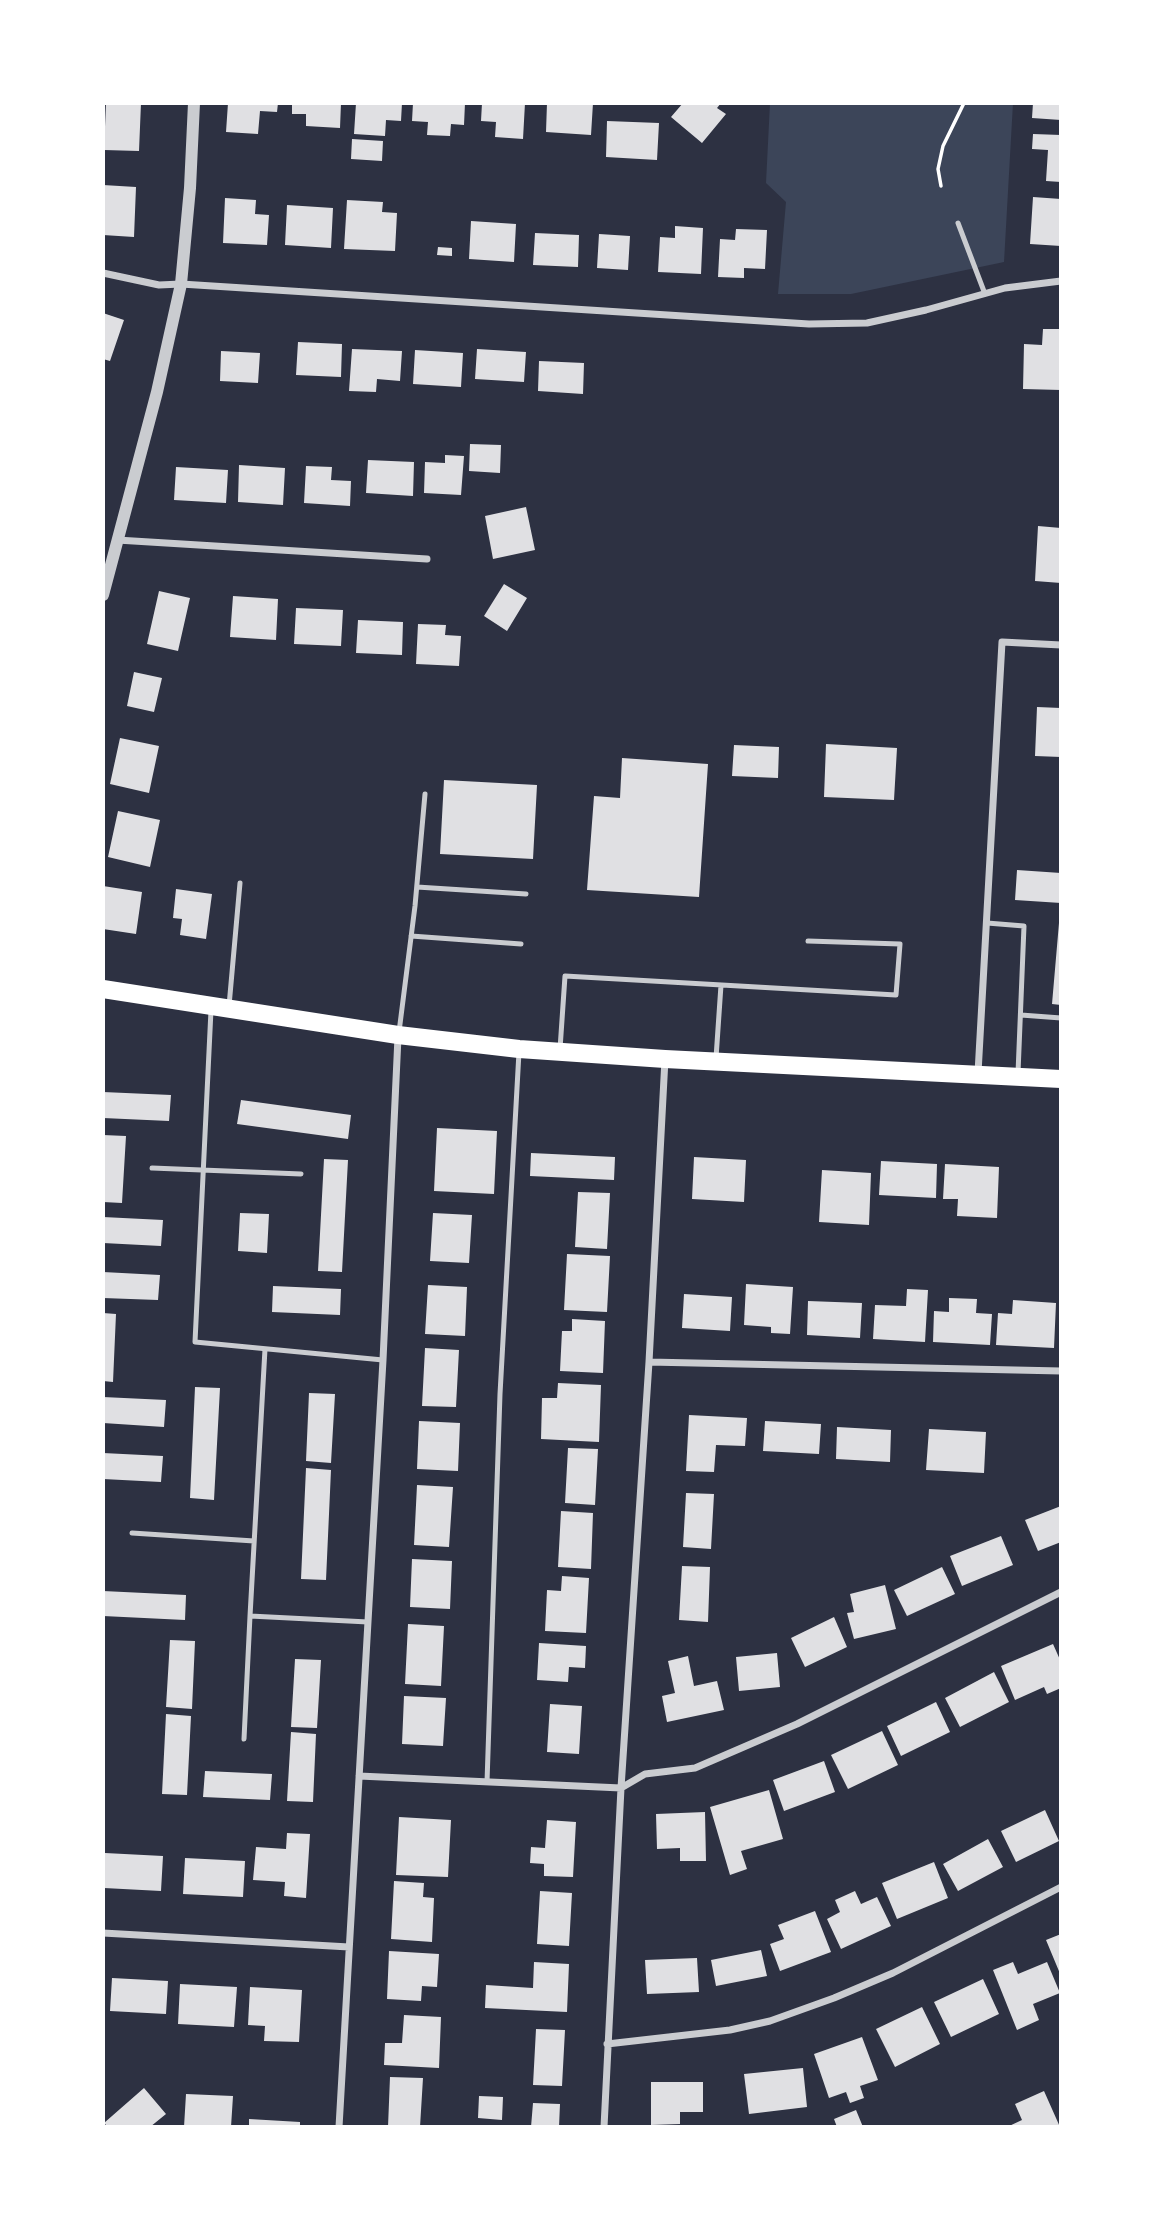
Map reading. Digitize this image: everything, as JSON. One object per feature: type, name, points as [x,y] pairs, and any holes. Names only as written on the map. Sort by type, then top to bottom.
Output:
[{"type":"main road","points":[[103,989],[398,1035],[519,1049],[1061,1079]]},
{"type":"street","points":[[103,595],[158,392],[181,284],[194,103]]},
{"type":"street","points":[[103,273],[159,285],[181,284],[809,324],[867,323],[1005,288],[1061,281]]},
{"type":"street","points":[[117,540],[427,559]]},
{"type":"street","points":[[978,1074],[1002,642],[1061,645]]},
{"type":"street","points":[[339,2127],[383,1360],[398,1035]]},
{"type":"street","points":[[604,2127],[621,1788],[649,1362],[665,1059]]},
{"type":"street","points":[[649,1362],[1061,1371]]},
{"type":"street","points":[[359,1776],[621,1788],[645,1774],[695,1768],[797,1724],[1061,1592]]},
{"type":"street","points":[[607,2044],[730,2030],[770,2021],[893,1973],[1061,1887]]},
{"type":"street","points":[[103,1933],[349,1947]]},
{"type":"lane","points":[[958,223],[985,294]]},
{"type":"lane","points":[[398,1035],[417,887],[425,794]]},
{"type":"lane","points":[[240,883],[220,1008],[203,1170],[195,1342],[383,1360]]},
{"type":"lane","points":[[417,887],[526,894]]},
{"type":"lane","points":[[986,923],[1024,926],[1018,1076]]},
{"type":"lane","points":[[411,936],[522,944]]},
{"type":"lane","points":[[560,1052],[565,976],[896,995],[900,944],[808,941]]},
{"type":"lane","points":[[716,1061],[720,985]]},
{"type":"lane","points":[[1021,1015],[1061,1018]]},
{"type":"lane","points":[[487,1782],[499,1422],[519,1049]]},
{"type":"lane","points":[[152,1168],[301,1174]]},
{"type":"lane","points":[[244,1740],[265,1349]]},
{"type":"lane","points":[[132,1533],[254,1541]]},
{"type":"lane","points":[[250,1616],[368,1622]]},
{"type":"path","points":[[941,186],[938,169],[943,146],[964,103]]},
{"type":"shaded area","points":[[770,103],[1013,103],[1004,262],[851,294],[778,294],[786,202],[766,183]]},
{"type":"building","points":[[106,103],[141,103],[139,151],[104,150]]},
{"type":"building","points":[[228,103],[278,103],[277,112],[260,111],[258,134],[226,132]]},
{"type":"building","points":[[292,103],[341,103],[340,128],[306,126],[306,114],[292,114]]},
{"type":"building","points":[[356,103],[402,103],[401,121],[386,120],[385,136],[354,134]]},
{"type":"building","points":[[413,103],[465,103],[464,125],[451,124],[450,136],[427,135],[428,122],[412,121]]},
{"type":"building","points":[[482,103],[525,103],[523,139],[495,137],[496,122],[481,121]]},
{"type":"building","points":[[547,103],[593,103],[591,135],[546,132]]},
{"type":"building","points":[[683,103],[721,103],[717,108],[726,114],[702,143],[671,117]]},
{"type":"building","points":[[1033,103],[1061,103],[1061,120],[1032,118]]},
{"type":"building","points":[[607,121],[659,123],[657,160],[606,157]]},
{"type":"building","points":[[1033,134],[1061,135],[1061,182],[1046,181],[1048,150],[1032,149]]},
{"type":"building","points":[[352,139],[383,141],[382,161],[351,159]]},
{"type":"building","points":[[103,185],[136,187],[134,237],[103,235]]},
{"type":"building","points":[[1033,197],[1061,199],[1061,246],[1030,244]]},
{"type":"building","points":[[225,198],[256,200],[255,214],[269,215],[267,245],[223,243]]},
{"type":"building","points":[[347,200],[383,202],[382,212],[397,213],[395,251],[344,249]]},
{"type":"building","points":[[287,205],[333,208],[331,248],[285,245]]},
{"type":"building","points":[[471,221],[516,224],[514,262],[469,259]]},
{"type":"building","points":[[675,226],[703,228],[701,274],[658,272],[660,237],[675,238]]},
{"type":"building","points":[[736,229],[767,230],[765,269],[744,268],[744,278],[718,277],[720,239],[735,240]]},
{"type":"building","points":[[535,233],[579,235],[578,267],[533,265]]},
{"type":"building","points":[[599,234],[630,236],[628,270],[597,268]]},
{"type":"building","points":[[438,247],[452,248],[452,256],[437,255]]},
{"type":"building","points":[[103,313],[124,320],[110,361],[103,359]]},
{"type":"building","points":[[1043,329],[1061,329],[1061,390],[1023,389],[1024,344],[1042,345]]},
{"type":"building","points":[[298,342],[342,344],[341,377],[296,375]]},
{"type":"building","points":[[352,349],[402,351],[400,381],[377,379],[376,392],[349,391]]},
{"type":"building","points":[[477,349],[526,352],[524,382],[475,379]]},
{"type":"building","points":[[415,350],[463,353],[461,387],[413,384]]},
{"type":"building","points":[[221,351],[260,353],[258,383],[220,381]]},
{"type":"building","points":[[539,361],[584,363],[583,394],[538,391]]},
{"type":"building","points":[[470,444],[501,445],[500,473],[469,471]]},
{"type":"building","points":[[445,455],[464,456],[461,495],[424,493],[425,462],[445,463]]},
{"type":"building","points":[[368,460],[414,462],[413,496],[366,493]]},
{"type":"building","points":[[239,465],[285,468],[283,505],[238,502]]},
{"type":"building","points":[[306,466],[332,467],[331,480],[351,481],[350,506],[304,503]]},
{"type":"building","points":[[176,467],[228,470],[226,503],[174,500]]},
{"type":"building","points":[[526,507],[535,550],[493,559],[485,516]]},
{"type":"building","points":[[1038,526],[1061,528],[1061,583],[1035,581]]},
{"type":"building","points":[[504,584],[527,598],[507,631],[484,616]]},
{"type":"building","points":[[159,591],[190,598],[178,651],[147,644]]},
{"type":"building","points":[[233,596],[278,599],[276,640],[230,637]]},
{"type":"building","points":[[296,608],[343,610],[341,646],[294,644]]},
{"type":"building","points":[[358,620],[403,622],[402,655],[356,653]]},
{"type":"building","points":[[418,624],[446,625],[445,635],[461,636],[459,666],[416,664]]},
{"type":"building","points":[[134,672],[162,678],[154,712],[127,706]]},
{"type":"building","points":[[1037,707],[1061,708],[1061,757],[1035,756]]},
{"type":"building","points":[[120,738],[159,746],[149,793],[110,784]]},
{"type":"building","points":[[826,744],[897,748],[894,800],[824,797]]},
{"type":"building","points":[[734,745],[779,747],[778,778],[732,776]]},
{"type":"building","points":[[622,758],[708,764],[699,897],[587,890],[594,796],[620,798]]},
{"type":"building","points":[[444,780],[537,785],[533,859],[440,854]]},
{"type":"building","points":[[118,811],[160,820],[150,867],[108,857]]},
{"type":"building","points":[[1017,870],[1061,873],[1061,903],[1015,900]]},
{"type":"building","points":[[103,886],[142,892],[136,934],[103,929]]},
{"type":"building","points":[[176,889],[212,894],[206,939],[180,935],[182,919],[173,918]]},
{"type":"building","points":[[1061,923],[1061,1005],[1052,1004]]},
{"type":"building","points":[[103,1092],[171,1095],[169,1121],[103,1118]]},
{"type":"building","points":[[241,1100],[351,1115],[348,1139],[237,1124]]},
{"type":"building","points":[[437,1128],[497,1131],[494,1194],[434,1191]]},
{"type":"building","points":[[103,1135],[126,1136],[122,1203],[103,1202]]},
{"type":"building","points":[[531,1153],[615,1157],[614,1180],[530,1176]]},
{"type":"building","points":[[694,1157],[746,1160],[744,1202],[692,1199]]},
{"type":"building","points":[[324,1159],[348,1160],[342,1272],[318,1271]]},
{"type":"building","points":[[881,1161],[937,1164],[936,1198],[879,1195]]},
{"type":"building","points":[[945,1164],[999,1167],[997,1218],[957,1216],[958,1199],[943,1199]]},
{"type":"building","points":[[822,1170],[871,1173],[869,1225],[819,1222]]},
{"type":"building","points":[[578,1192],[610,1193],[607,1249],[575,1247]]},
{"type":"building","points":[[240,1213],[269,1214],[267,1253],[238,1251]]},
{"type":"building","points":[[433,1213],[472,1215],[469,1263],[430,1261]]},
{"type":"building","points":[[103,1217],[163,1220],[161,1246],[103,1243]]},
{"type":"building","points":[[567,1254],[610,1256],[607,1312],[564,1310]]},
{"type":"building","points":[[103,1272],[160,1275],[158,1300],[103,1298]]},
{"type":"building","points":[[746,1284],[793,1287],[790,1334],[771,1333],[771,1327],[744,1325]]},
{"type":"building","points":[[428,1285],[467,1287],[465,1336],[425,1334]]},
{"type":"building","points":[[273,1286],[341,1289],[340,1315],[272,1312]]},
{"type":"building","points":[[907,1289],[928,1290],[925,1342],[873,1339],[875,1305],[906,1306]]},
{"type":"building","points":[[684,1294],[732,1297],[730,1331],[682,1328]]},
{"type":"building","points":[[949,1298],[977,1299],[976,1313],[992,1314],[990,1345],[933,1342],[934,1311],[949,1312]]},
{"type":"building","points":[[1013,1300],[1056,1303],[1054,1348],[996,1345],[998,1313],[1012,1314]]},
{"type":"building","points":[[808,1301],[862,1303],[860,1338],[807,1335]]},
{"type":"building","points":[[103,1313],[116,1314],[113,1382],[103,1381]]},
{"type":"building","points":[[572,1319],[605,1321],[603,1373],[560,1371],[562,1331],[572,1331]]},
{"type":"building","points":[[425,1348],[459,1350],[456,1407],[422,1406]]},
{"type":"building","points":[[558,1383],[601,1385],[599,1442],[541,1439],[542,1398],[557,1398]]},
{"type":"building","points":[[195,1387],[220,1388],[214,1500],[190,1498]]},
{"type":"building","points":[[309,1393],[335,1394],[331,1463],[306,1461]]},
{"type":"building","points":[[103,1397],[166,1400],[164,1427],[103,1423]]},
{"type":"building","points":[[689,1415],[747,1418],[745,1446],[716,1445],[714,1472],[686,1471]]},
{"type":"building","points":[[419,1421],[460,1423],[458,1471],[417,1469]]},
{"type":"building","points":[[765,1421],[821,1424],[819,1454],[763,1451]]},
{"type":"building","points":[[837,1427],[891,1430],[890,1462],[836,1459]]},
{"type":"building","points":[[929,1429],[986,1432],[984,1473],[926,1470]]},
{"type":"building","points":[[568,1448],[598,1449],[595,1505],[565,1503]]},
{"type":"building","points":[[103,1453],[163,1456],[161,1482],[103,1479]]},
{"type":"building","points":[[306,1468],[331,1470],[326,1580],[301,1579]]},
{"type":"building","points":[[417,1485],[453,1487],[449,1547],[414,1545]]},
{"type":"building","points":[[686,1493],[714,1494],[711,1549],[683,1547]]},
{"type":"building","points":[[1061,1506],[1061,1542],[1038,1551],[1025,1520]]},
{"type":"building","points":[[561,1511],[593,1513],[591,1569],[558,1567]]},
{"type":"building","points":[[1001,1536],[1013,1565],[962,1586],[950,1556]]},
{"type":"building","points":[[412,1559],[452,1561],[450,1609],[410,1607]]},
{"type":"building","points":[[682,1566],[710,1567],[708,1622],[679,1620]]},
{"type":"building","points":[[942,1567],[955,1594],[907,1616],[894,1590]]},
{"type":"building","points":[[562,1576],[589,1578],[586,1633],[545,1631],[547,1590],[561,1591]]},
{"type":"building","points":[[885,1585],[896,1629],[854,1639],[847,1613],[854,1612],[850,1594]]},
{"type":"building","points":[[103,1591],[186,1595],[185,1620],[103,1616]]},
{"type":"building","points":[[834,1617],[847,1647],[805,1667],[791,1638]]},
{"type":"building","points":[[408,1624],[444,1626],[441,1686],[405,1684]]},
{"type":"building","points":[[170,1640],[195,1641],[192,1709],[166,1707]]},
{"type":"building","points":[[539,1643],[586,1646],[585,1668],[569,1667],[568,1682],[537,1680]]},
{"type":"building","points":[[1053,1644],[1061,1662],[1061,1688],[1047,1694],[1044,1687],[1015,1700],[1001,1666]]},
{"type":"building","points":[[777,1653],[780,1687],[739,1691],[736,1657]]},
{"type":"building","points":[[688,1656],[694,1686],[717,1681],[724,1710],[667,1722],[662,1696],[675,1693],[668,1661]]},
{"type":"building","points":[[295,1659],[321,1660],[317,1728],[291,1727]]},
{"type":"building","points":[[994,1672],[1009,1702],[960,1727],[945,1698]]},
{"type":"building","points":[[404,1696],[446,1698],[443,1746],[402,1744]]},
{"type":"building","points":[[936,1702],[950,1732],[901,1756],[887,1726]]},
{"type":"building","points":[[550,1704],[582,1706],[579,1754],[547,1752]]},
{"type":"building","points":[[166,1714],[191,1716],[187,1795],[162,1794]]},
{"type":"building","points":[[882,1731],[898,1765],[848,1789],[831,1755]]},
{"type":"building","points":[[291,1732],[316,1734],[313,1802],[287,1801]]},
{"type":"building","points":[[824,1761],[835,1792],[784,1811],[773,1780]]},
{"type":"building","points":[[205,1771],[272,1774],[270,1800],[203,1797]]},
{"type":"building","points":[[769,1790],[783,1839],[741,1851],[747,1869],[730,1875],[710,1807]]},
{"type":"building","points":[[1045,1810],[1059,1841],[1016,1862],[1001,1831]]},
{"type":"building","points":[[705,1812],[706,1861],[680,1861],[680,1848],[657,1849],[656,1814]]},
{"type":"building","points":[[399,1817],[451,1820],[448,1877],[396,1875]]},
{"type":"building","points":[[547,1820],[576,1822],[573,1877],[544,1876],[544,1864],[530,1863],[531,1847],[545,1848]]},
{"type":"building","points":[[287,1833],[310,1834],[306,1898],[284,1896],[285,1882],[253,1880],[256,1847],[286,1849]]},
{"type":"building","points":[[988,1839],[1003,1867],[958,1891],[943,1864]]},
{"type":"building","points":[[105,1853],[163,1856],[161,1891],[104,1888]]},
{"type":"building","points":[[185,1858],[245,1861],[243,1897],[183,1894]]},
{"type":"building","points":[[934,1862],[948,1898],[897,1919],[882,1883]]},
{"type":"building","points":[[394,1881],[424,1883],[423,1897],[434,1898],[432,1942],[391,1939]]},
{"type":"building","points":[[540,1891],[572,1893],[569,1946],[537,1944]]},
{"type":"building","points":[[855,1891],[861,1904],[877,1897],[891,1926],[841,1949],[827,1919],[840,1912],[835,1900]]},
{"type":"building","points":[[815,1911],[831,1952],[780,1971],[770,1944],[784,1939],[778,1925]]},
{"type":"building","points":[[1061,1934],[1061,1976],[1046,1940]]},
{"type":"building","points":[[761,1950],[767,1976],[716,1986],[711,1960]]},
{"type":"building","points":[[389,1951],[439,1954],[437,1987],[422,1986],[421,2001],[387,1999]]},
{"type":"building","points":[[697,1958],[699,1992],[647,1994],[645,1960]]},
{"type":"building","points":[[534,1962],[569,1964],[567,2012],[485,2008],[486,1985],[533,1988]]},
{"type":"building","points":[[1013,1962],[1018,1974],[1047,1962],[1060,1993],[1033,2004],[1039,2020],[1017,2030],[993,1970]]},
{"type":"building","points":[[112,1978],[168,1981],[166,2014],[110,2011]]},
{"type":"building","points":[[983,1979],[999,2014],[951,2037],[934,2002]]},
{"type":"building","points":[[180,1984],[237,1987],[234,2027],[178,2024]]},
{"type":"building","points":[[250,1987],[302,1990],[299,2042],[264,2041],[265,2026],[248,2025]]},
{"type":"building","points":[[922,2007],[940,2044],[895,2067],[876,2029]]},
{"type":"building","points":[[404,2015],[441,2017],[439,2068],[384,2065],[385,2043],[402,2043]]},
{"type":"building","points":[[536,2029],[565,2030],[562,2086],[533,2085]]},
{"type":"building","points":[[862,2037],[878,2080],[860,2086],[864,2098],[850,2103],[846,2092],[829,2098],[814,2054]]},
{"type":"building","points":[[803,2068],[807,2107],[749,2114],[744,2074]]},
{"type":"building","points":[[390,2077],[423,2078],[420,2127],[388,2127]]},
{"type":"building","points":[[651,2082],[703,2082],[703,2112],[680,2112],[680,2124],[651,2125]]},
{"type":"building","points":[[144,2088],[166,2114],[150,2127],[108,2127],[104,2123]]},
{"type":"building","points":[[1044,2091],[1060,2127],[1007,2127],[1022,2120],[1015,2104]]},
{"type":"building","points":[[186,2094],[233,2096],[231,2127],[184,2127]]},
{"type":"building","points":[[479,2096],[503,2097],[502,2120],[478,2118]]},
{"type":"building","points":[[533,2103],[560,2104],[559,2127],[531,2127]]},
{"type":"building","points":[[856,2110],[863,2127],[837,2127],[834,2119]]},
{"type":"building","points":[[249,2119],[300,2122],[300,2127],[249,2127]]}]
